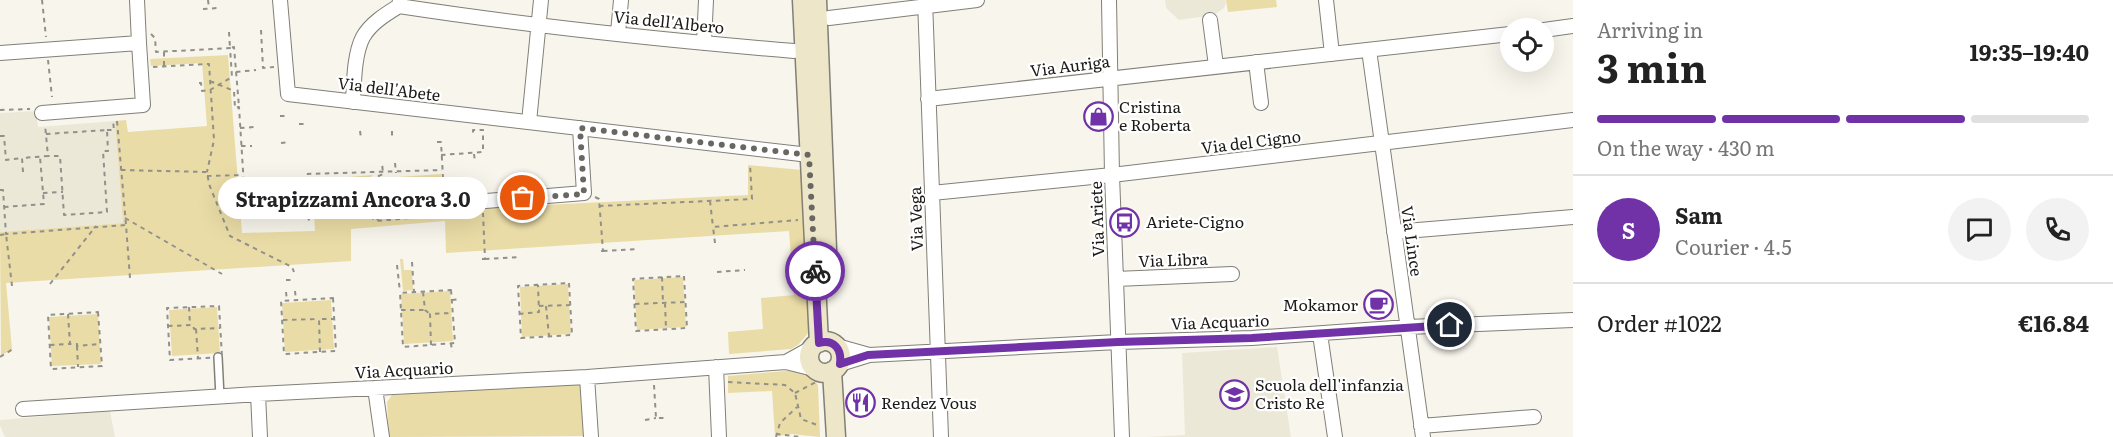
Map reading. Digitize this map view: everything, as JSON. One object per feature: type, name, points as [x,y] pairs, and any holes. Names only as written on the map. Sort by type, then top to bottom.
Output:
[{"type":"main road","points":[[802,0],[809,155],[825,360],[836,437]]},
{"type":"main road","points":[[817,0],[825,360],[823,431]]},
{"type":"street","points":[[41,116],[143,105],[145,38],[137,0]]},
{"type":"street","name":"Via dell'Abete","points":[[280,0],[288,94],[809,155]]},
{"type":"street","points":[[459,15],[462,0]]},
{"type":"street","points":[[529,122],[541,0]]},
{"type":"street","points":[[618,33],[621,0]]},
{"type":"street","points":[[705,44],[706,0]]},
{"type":"street","points":[[829,18],[925,3],[977,0]]},
{"type":"street","name":"Via Ariete","points":[[1109,0],[1112,175],[1122,437]]},
{"type":"street","points":[[1326,0],[1332,54]]},
{"type":"street","points":[[353,102],[356,66],[363,37],[379,18],[399,3]]},
{"type":"street","name":"Via dell'Albero","points":[[399,3],[459,15],[538,25],[705,44],[794,51]]},
{"type":"street","name":"Via Vega","points":[[925,3],[940,437]]},
{"type":"street","points":[[1210,20],[1216,66]]},
{"type":"street","points":[[1554,29],[1573,26]]},
{"type":"street","name":"Via Auriga","points":[[928,99],[1500,35]]},
{"type":"street","points":[[0,53],[145,38]]},
{"type":"street","name":"Via Lince","points":[[1369,50],[1422,431]]},
{"type":"street","points":[[1256,62],[1261,103]]},
{"type":"street","name":"Via del Cigno","points":[[932,193],[1112,175],[1573,120]]},
{"type":"street","points":[[448,206],[482,201],[584,194],[580,128]]},
{"type":"street","points":[[1394,232],[1573,217]]},
{"type":"street","name":"Via Libra","points":[[1116,279],[1232,274]]},
{"type":"street","name":"Via Acquario","points":[[23,409],[587,377],[937,351],[1252,338],[1408,327],[1573,320]]},
{"type":"street","points":[[1320,333],[1335,437]]},
{"type":"street","name":"Via Acquario","points":[[786,362],[825,360]]},
{"type":"street","points":[[716,367],[719,437]]},
{"type":"street","points":[[587,377],[591,437]]},
{"type":"street","points":[[375,388],[382,437]]},
{"type":"street","points":[[258,394],[260,437]]},
{"type":"street","points":[[1422,431],[1534,417]]},
{"type":"lane","points":[[218,357],[220,397]]},
{"type":"path","points":[[42,0],[46,40]]},
{"type":"path","points":[[208,0],[209,8]]},
{"type":"path","points":[[203,9],[218,8]]},
{"type":"path","points":[[261,30],[263,68],[274,67]]},
{"type":"path","points":[[196,83],[201,83],[202,91],[210,90],[232,77],[229,32]]},
{"type":"path","points":[[145,38],[153,35],[156,52],[234,47],[244,186],[252,187]]},
{"type":"path","points":[[164,52],[164,66]]},
{"type":"path","points":[[47,54],[52,97]]},
{"type":"path","points":[[150,67],[208,64],[214,140],[207,174],[230,236],[292,267],[294,272]]},
{"type":"path","points":[[236,72],[256,70]]},
{"type":"path","points":[[210,81],[234,91],[235,108],[239,107]]},
{"type":"path","points":[[0,110],[41,116],[46,134],[48,156]]},
{"type":"path","points":[[280,116],[286,116]]},
{"type":"path","points":[[46,134],[114,130],[115,121],[130,278]]},
{"type":"path","points":[[299,124],[307,124]]},
{"type":"path","points":[[240,128],[255,127]]},
{"type":"path","points":[[0,136],[4,136],[6,160],[60,155],[64,214],[107,212],[103,152],[108,151],[106,130]]},
{"type":"path","points":[[441,155],[483,152],[483,130],[473,130],[473,134]]},
{"type":"path","points":[[360,131],[361,138]]},
{"type":"path","points":[[392,131],[392,136]]},
{"type":"path","points":[[281,143],[289,142]]},
{"type":"path","points":[[385,173],[372,179],[363,188],[361,194],[361,205],[372,219],[378,220],[448,206],[442,170],[441,142],[437,142]]},
{"type":"path","points":[[242,146],[252,146]]},
{"type":"path","points":[[474,154],[475,162]]},
{"type":"path","points":[[4,207],[44,204],[40,157]]},
{"type":"path","points":[[22,158],[23,172]]},
{"type":"path","points":[[378,220],[374,208],[375,202],[387,195],[382,162]]},
{"type":"path","points":[[394,163],[396,173]]},
{"type":"path","points":[[599,206],[752,199],[750,164]]},
{"type":"path","points":[[121,170],[244,175]]},
{"type":"path","points":[[309,225],[306,174],[442,170]]},
{"type":"path","points":[[278,182],[307,180]]},
{"type":"path","points":[[294,189],[293,199],[344,198],[354,201],[358,207],[361,205]]},
{"type":"path","points":[[0,190],[3,190],[12,286]]},
{"type":"path","points":[[43,193],[63,192]]},
{"type":"path","points":[[599,198],[602,251],[637,249]]},
{"type":"path","points":[[482,201],[483,259],[519,257]]},
{"type":"path","points":[[710,201],[715,243]]},
{"type":"path","points":[[125,218],[222,274]]},
{"type":"path","points":[[713,227],[805,220]]},
{"type":"path","points":[[0,235],[126,225]]},
{"type":"path","points":[[50,284],[96,226]]},
{"type":"path","points":[[412,262],[414,292]]},
{"type":"path","points":[[397,265],[404,347],[451,344]]},
{"type":"path","points":[[717,272],[745,270]]},
{"type":"path","points":[[639,273],[640,278]]},
{"type":"path","points":[[685,328],[636,331],[634,328],[633,279],[684,276],[687,328],[685,328],[685,334]]},
{"type":"path","points":[[662,277],[666,329]]},
{"type":"path","points":[[286,280],[294,280]]},
{"type":"path","points":[[515,339],[572,335],[569,283],[518,286],[521,338]]},
{"type":"path","points":[[537,285],[539,312]]},
{"type":"path","points":[[400,293],[451,290],[454,343],[451,344],[452,352]]},
{"type":"path","points":[[295,291],[296,300]]},
{"type":"path","points":[[569,291],[574,291]]},
{"type":"path","points":[[286,292],[287,301]]},
{"type":"path","points":[[423,292],[424,310]]},
{"type":"path","points":[[333,298],[336,351],[284,354],[281,301],[296,300],[333,298]]},
{"type":"path","points":[[452,300],[460,299]]},
{"type":"path","points":[[181,302],[181,308]]},
{"type":"path","points":[[635,304],[686,302]]},
{"type":"path","points":[[168,303],[170,360],[222,357],[219,306],[169,308]]},
{"type":"path","points":[[539,306],[570,305]]},
{"type":"path","points":[[334,306],[339,306]]},
{"type":"path","points":[[546,306],[549,336]]},
{"type":"path","points":[[189,307],[190,325]]},
{"type":"path","points":[[53,308],[54,315]]},
{"type":"path","points":[[401,310],[424,310],[430,314],[452,313]]},
{"type":"path","points":[[99,312],[102,366],[51,369],[48,315],[54,315],[99,312]]},
{"type":"path","points":[[519,314],[547,312]]},
{"type":"path","points":[[68,314],[70,344]]},
{"type":"path","points":[[219,315],[224,314]]},
{"type":"path","points":[[430,314],[431,345]]},
{"type":"path","points":[[320,319],[320,352]]},
{"type":"path","points":[[282,320],[334,319]]},
{"type":"path","points":[[99,322],[106,322]]},
{"type":"path","points":[[168,326],[194,325],[198,358]]},
{"type":"path","points":[[196,329],[220,328]]},
{"type":"path","points":[[565,335],[565,342]]},
{"type":"path","points":[[50,345],[100,344]]},
{"type":"path","points":[[78,346],[78,368]]},
{"type":"path","points":[[0,357],[13,349]]},
{"type":"path","points":[[795,393],[825,360]]},
{"type":"path","points":[[46,364],[51,364]]},
{"type":"path","points":[[96,367],[96,373]]},
{"type":"path","points":[[653,382],[656,418]]},
{"type":"path","points":[[726,382],[785,386],[795,393],[801,419],[823,431]]},
{"type":"path","points":[[797,407],[780,423],[776,436],[801,437]]},
{"type":"path","points":[[645,420],[667,418]]},
{"type":"shaded area","points":[[1165,0],[1225,0],[1226,3],[1224,8],[1214,15],[1179,20],[1166,8]]},
{"type":"shaded area","points":[[1226,0],[1276,0],[1277,7],[1228,12]]},
{"type":"shaded area","points":[[228,55],[242,233],[315,231],[312,180],[373,175],[369,179],[441,174],[444,210],[748,195],[748,165],[802,170],[810,331],[798,345],[791,349],[729,354],[728,332],[763,329],[761,298],[794,295],[789,231],[446,253],[445,221],[351,229],[351,261],[6,283],[12,349],[1,356],[0,232],[123,223],[115,121],[126,120],[128,132],[207,126],[202,63],[151,66],[150,59]]},
{"type":"shaded area","points":[[36,111],[38,127],[115,121],[123,223],[0,232],[0,113]]},
{"type":"shaded area","points":[[400,259],[403,259],[404,270],[412,270],[413,290],[403,291]]},
{"type":"shaded area","points":[[683,277],[686,327],[637,330],[634,280]]},
{"type":"shaded area","points":[[568,284],[571,334],[522,337],[520,287]]},
{"type":"shaded area","points":[[450,291],[453,341],[404,344],[401,294]]},
{"type":"shaded area","points":[[331,300],[334,349],[285,352],[282,303]]},
{"type":"shaded area","points":[[217,307],[220,353],[172,356],[169,310]]},
{"type":"shaded area","points":[[98,314],[101,364],[52,366],[49,317]]},
{"type":"shaded area","name":"Scuola dell'infanzia Cristo Re","points":[[1277,347],[1291,437],[1146,437],[1185,435],[1182,353]]},
{"type":"shaded area","points":[[797,370],[809,374],[818,385],[820,437],[792,434],[775,436],[772,391],[728,393],[728,376]]},
{"type":"shaded area","points":[[583,383],[585,436],[389,437],[387,402],[392,395]]},
{"type":"shaded area","points":[[110,411],[115,437],[5,437],[0,426],[0,420]]},
{"type":"way so far","points":[[523,198],[584,194],[580,128],[809,155],[815,271]]},
{"type":"place","name":"Cristina e Roberta","points":[[1098,116]]},
{"type":"place","name":"Strapizzami Ancora 3.0","points":[[523,198]]},
{"type":"place","name":"Ariete-Cigno","points":[[1125,222]]},
{"type":"place","name":"Mokamor","points":[[1379,305]]},
{"type":"place","name":"Scuola dell'infanzia Cristo Re","points":[[1234,394]]},
{"type":"place","name":"Rendez Vous","points":[[860,403]]},
{"type":"route","points":[[815,271],[819,343],[825,341],[837,346],[840,351],[840,364],[868,355],[1118,342],[1252,338],[1450,325]]}]
